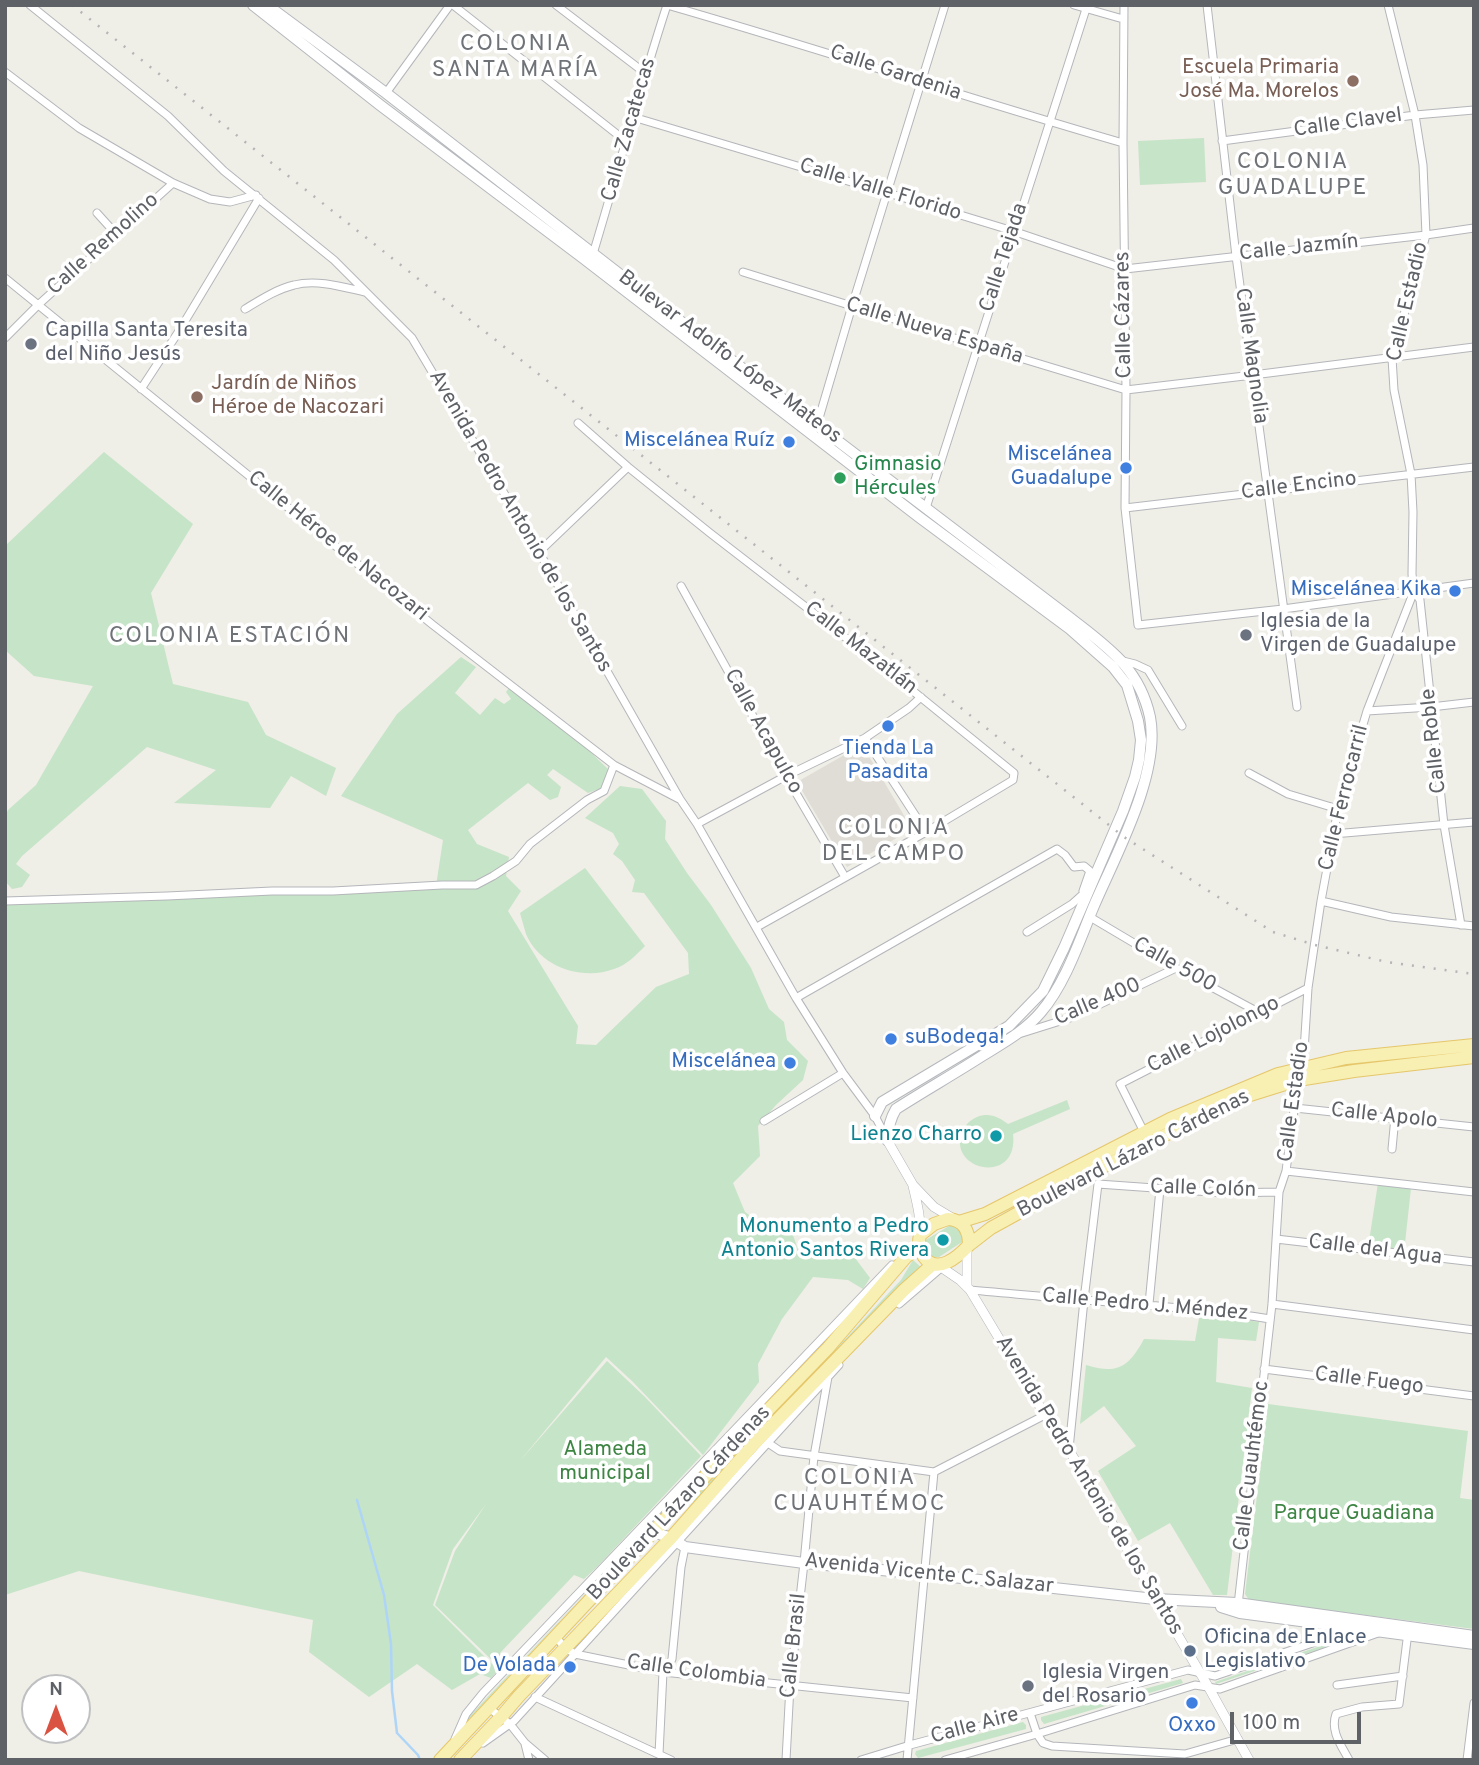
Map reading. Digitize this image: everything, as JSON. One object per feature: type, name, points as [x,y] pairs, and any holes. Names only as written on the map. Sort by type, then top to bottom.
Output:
[{"type":"main road","name":"Bulevar Adolfo López Mateos","points":[[253,5],[380,104],[588,254],[817,425],[1070,629],[1113,667],[1127,685],[1138,721],[1141,740],[1139,760],[1123,811],[1043,991],[1009,1026],[882,1102],[875,1116]]},
{"type":"main road","name":"Bulevar Adolfo López Mateos","points":[[267,5],[386,93],[588,254],[923,512],[1069,617],[1123,661],[1132,674],[1144,696],[1150,719],[1152,741],[1149,761],[1139,799],[1054,995],[1041,1013],[1019,1034],[896,1109],[888,1127],[887,1139]]},
{"type":"main road","name":"Boulevard Lázaro Cárdenas","points":[[957,1221],[985,1214],[1170,1119],[1278,1074],[1346,1058],[1474,1045]]},
{"type":"main road","name":"Boulevard Lázaro Cárdenas","points":[[968,1246],[991,1228],[1090,1173],[1250,1095],[1297,1080],[1474,1057]]},
{"type":"main road","points":[[948,1219],[957,1221],[963,1224],[968,1233],[968,1246],[953,1259],[937,1266],[922,1255],[919,1241],[934,1224],[948,1219]]},
{"type":"main road","name":"Boulevard Lázaro Cárdenas","points":[[446,1753],[828,1348],[919,1241]]},
{"type":"main road","name":"Boulevard Lázaro Cárdenas","points":[[463,1757],[505,1721],[519,1696],[570,1651],[678,1543],[753,1445],[832,1367],[904,1290],[937,1266]]},
{"type":"main road","points":[[828,1348],[832,1367]]},
{"type":"main road","name":"Avenida Vicente C. Salazar","points":[[654,1532],[678,1543],[804,1563],[1209,1603],[1354,1629],[1377,1626]]},
{"type":"main road","name":"Avenida Vicente C. Salazar","points":[[1239,1608],[1377,1626],[1474,1644]]},
{"type":"main road","name":"Avenida Vicente C. Salazar","points":[[1408,1632],[1474,1636]]},
{"type":"street","name":"Avenida Pedro Antonio de los Santos","points":[[30,5],[168,116],[224,171],[334,260],[412,338],[539,552],[796,998],[843,1073],[875,1116],[887,1139]]},
{"type":"street","points":[[380,104],[452,5],[627,142]]},
{"type":"street","points":[[556,5],[645,74]]},
{"type":"street","name":"Calle Zacatecas","points":[[588,254],[627,142],[667,5]]},
{"type":"street","name":"Calle Gardenia","points":[[667,5],[1123,143]]},
{"type":"street","points":[[817,425],[945,5]]},
{"type":"street","points":[[1074,5],[1123,19]]},
{"type":"street","name":"Calle Cázares","points":[[1124,5],[1125,508],[1138,625],[1283,609]]},
{"type":"street","name":"Calle Magnolia","points":[[1207,5],[1236,256],[1297,707]]},
{"type":"street","name":"Calle Estadio","points":[[1388,5],[1415,116],[1423,165],[1426,235],[1392,358],[1394,390],[1411,474]]},
{"type":"street","name":"Calle Tejada","points":[[923,512],[1086,9]]},
{"type":"street","points":[[5,72],[79,128],[173,183],[210,199],[230,202],[258,197]]},
{"type":"street","name":"Calle Clavel","points":[[1222,141],[1474,110]]},
{"type":"street","name":"Calle Valle Florido","points":[[633,117],[888,192],[1125,269]]},
{"type":"street","name":"Calle Remolino","points":[[5,338],[173,183]]},
{"type":"street","points":[[141,388],[179,331],[258,197]]},
{"type":"street","points":[[97,213],[116,234]]},
{"type":"street","name":"Calle Jazmín","points":[[1125,269],[1474,228]]},
{"type":"street","name":"Calle Nueva España","points":[[743,272],[1126,390]]},
{"type":"street","name":"Calle Héroe de Nacozari","points":[[5,278],[433,625],[614,765],[680,799]]},
{"type":"street","points":[[245,309],[295,285],[337,285],[366,292]]},
{"type":"street","points":[[1126,390],[1474,347]]},
{"type":"street","points":[[539,552],[628,467],[579,423]]},
{"type":"street","name":"Calle Mazatlán","points":[[628,467],[921,697],[865,738],[786,776],[697,824]]},
{"type":"street","name":"Calle Encino","points":[[1125,508],[1474,467]]},
{"type":"street","name":"Calle Roble","points":[[1411,474],[1412,574],[1414,591],[1420,600],[1444,825],[1461,925]]},
{"type":"street","points":[[1283,609],[1474,583]]},
{"type":"street","name":"Calle Acapulco","points":[[681,586],[845,877]]},
{"type":"street","name":"Calle Ferrocarril","points":[[1414,591],[1367,711],[1338,809],[1321,901],[1391,917],[1474,926]]},
{"type":"street","points":[[1123,661],[1148,670],[1182,726]]},
{"type":"street","points":[[757,927],[1013,780],[1014,773],[921,697]]},
{"type":"street","points":[[1367,711],[1474,702]]},
{"type":"street","points":[[865,738],[926,832]]},
{"type":"street","points":[[5,901],[476,885],[516,861],[530,844],[587,800],[604,791],[614,765]]},
{"type":"street","points":[[1250,773],[1288,794],[1338,809]]},
{"type":"street","points":[[1333,834],[1474,822]]},
{"type":"street","points":[[796,998],[1057,849],[1074,867],[1084,866],[1090,871],[1084,896],[1027,932]]},
{"type":"street","name":"Calle Estadio","points":[[1272,1304],[1279,1192],[1286,1171],[1297,1080],[1303,1067],[1308,988],[1321,901]]},
{"type":"street","name":"Calle 500","points":[[1090,917],[1176,968],[1260,1013]]},
{"type":"street","name":"Calle 400","points":[[1019,1034],[1073,1017],[1176,968]]},
{"type":"street","name":"Calle Lojolongo","points":[[1144,1132],[1120,1084],[1308,988]]},
{"type":"street","points":[[764,1121],[843,1073]]},
{"type":"street","name":"Calle Apolo","points":[[1294,1108],[1474,1126]]},
{"type":"street","points":[[1392,1149],[1395,1117]]},
{"type":"street","points":[[887,1139],[913,1185],[934,1207],[957,1221]]},
{"type":"street","name":"Calle Colón","points":[[1286,1171],[1474,1192]]},
{"type":"street","points":[[1069,1450],[1098,1184],[1090,1173]]},
{"type":"street","name":"Calle Colón","points":[[1098,1184],[1225,1193],[1279,1192]]},
{"type":"street","points":[[446,1753],[466,1714],[484,1693],[891,1266],[919,1241],[920,1223],[913,1185]]},
{"type":"street","points":[[1149,1304],[1160,1189]]},
{"type":"street","name":"Calle del Agua","points":[[1276,1239],[1474,1262]]},
{"type":"street","points":[[968,1246],[969,1288]]},
{"type":"street","points":[[659,1754],[663,1672],[673,1659],[681,1567],[678,1543],[832,1367],[937,1266],[969,1288]]},
{"type":"street","name":"Avenida Pedro Antonio de los Santos","points":[[969,1288],[1069,1450],[1249,1760]]},
{"type":"street","name":"Calle Pedro J. Méndez","points":[[969,1288],[1149,1304],[1270,1319],[1272,1304],[1474,1329]]},
{"type":"street","name":"Calle Cuauhtémoc","points":[[1239,1608],[1270,1319]]},
{"type":"street","name":"Calle Brasil","points":[[786,1760],[790,1686],[814,1456],[832,1367]]},
{"type":"street","name":"Calle Fuego","points":[[1264,1369],[1474,1396]]},
{"type":"street","points":[[768,1443],[780,1451],[934,1472],[1045,1415]]},
{"type":"street","points":[[907,1760],[934,1472]]},
{"type":"street","name":"Calle Aire","points":[[945,1760],[1195,1685],[1220,1689],[1377,1626]]},
{"type":"street","name":"Calle Aire","points":[[861,1760],[1188,1670],[1215,1675],[1354,1629]]},
{"type":"street","points":[[1349,1760],[1334,1731],[1336,1714],[1362,1707],[1399,1704],[1408,1632]]},
{"type":"street","points":[[505,1721],[535,1697],[570,1651],[555,1636]]},
{"type":"street","name":"Calle Colombia","points":[[570,1651],[663,1672],[913,1698]]},
{"type":"street","points":[[1337,1685],[1403,1675]]},
{"type":"street","points":[[535,1697],[671,1760]]},
{"type":"street","points":[[1467,1760],[1474,1703]]},
{"type":"street","points":[[489,1708],[545,1760]]},
{"type":"street","points":[[1030,1713],[1043,1744],[1052,1746],[1185,1755],[1238,1739]]},
{"type":"street","points":[[525,1743],[529,1760]]},
{"type":"shaded area","points":[[846,754],[870,758],[912,829],[847,867],[797,782]]},
{"type":"green space","points":[[1204,138],[1206,182],[1140,185],[1138,141]]},
{"type":"green space","points":[[104,452],[193,524],[151,593],[173,684],[248,702],[266,735],[336,768],[326,796],[291,776],[270,808],[174,803],[216,770],[147,747],[22,856],[16,864],[30,875],[22,887],[12,889],[5,881],[5,816],[8,810],[36,785],[93,686],[34,676],[5,650],[5,546]]},
{"type":"green space","name":"Alameda municipal","points":[[461,657],[476,667],[455,693],[480,715],[495,698],[504,704],[511,699],[506,692],[509,688],[577,739],[611,772],[602,788],[588,793],[553,769],[547,775],[561,787],[558,797],[550,800],[528,783],[468,830],[477,844],[509,857],[506,876],[521,891],[508,911],[578,1026],[576,1044],[596,1045],[656,987],[689,974],[688,953],[644,893],[632,892],[635,880],[622,861],[613,854],[619,844],[613,833],[585,818],[620,786],[642,789],[666,821],[665,839],[751,968],[769,1009],[784,1022],[787,1040],[808,1061],[803,1080],[758,1126],[760,1156],[733,1183],[745,1212],[759,1222],[793,1235],[800,1256],[843,1242],[870,1278],[863,1289],[848,1280],[813,1277],[782,1319],[758,1364],[759,1382],[703,1455],[606,1357],[519,1462],[607,1361],[701,1456],[598,1566],[584,1579],[574,1575],[500,1653],[500,1668],[435,1605],[455,1551],[486,1504],[453,1549],[433,1605],[498,1670],[491,1678],[480,1674],[452,1690],[417,1664],[369,1697],[309,1652],[313,1620],[79,1571],[5,1595],[5,904],[436,886],[443,840],[341,796],[397,714]]},
{"type":"green space","points":[[585,868],[645,946],[623,965],[602,972],[576,972],[552,963],[532,945],[520,913]]},
{"type":"green space","points":[[1067,1100],[1070,1109],[1013,1134],[1012,1150],[1005,1161],[996,1167],[984,1167],[964,1156],[960,1145],[962,1132],[974,1118],[990,1115],[1008,1124]]},
{"type":"green space","points":[[1378,1183],[1411,1188],[1404,1252],[1368,1248]]},
{"type":"green space","points":[[949,1226],[961,1230],[962,1242],[939,1257],[931,1257],[923,1244],[924,1241]]},
{"type":"green space","points":[[913,1260],[923,1269],[835,1353],[901,1280]]},
{"type":"green space","points":[[1200,1313],[1259,1322],[1256,1341],[1218,1338],[1216,1382],[1252,1388],[1227,1595],[1213,1595],[1170,1523],[1138,1541],[1098,1471],[1136,1446],[1104,1406],[1080,1424],[1086,1365],[1106,1369],[1121,1366],[1133,1356],[1144,1339],[1195,1341]]},
{"type":"green space","points":[[827,1356],[830,1357],[679,1520],[701,1491]]},
{"type":"green space","name":"Parque Guadiana","points":[[1268,1404],[1468,1431],[1460,1498],[1474,1500],[1474,1629],[1249,1600],[1245,1594]]},
{"type":"green space","points":[[600,1578],[467,1721],[466,1720]]},
{"type":"green space","points":[[1335,1641],[1341,1642],[1216,1684],[1215,1682]]},
{"type":"green space","points":[[1181,1679],[1183,1683],[1044,1724],[1041,1720],[1041,1717]]},
{"type":"green space","points":[[1023,1722],[1026,1729],[918,1758],[915,1754],[916,1751]]},
{"type":"waterway","points":[[357,1500],[384,1595],[391,1644],[392,1691],[397,1733],[420,1760]]},
{"type":"railway","points":[[72,5],[1124,837],[1273,932],[1387,962],[1474,974]]},
{"type":"place","name":"Escuela Primaria José Ma. Morelos","points":[[1353,81]]},
{"type":"place","name":"Capilla Santa Teresita del Niño Jesús","points":[[31,344]]},
{"type":"place","name":"Jardín de Niños Héroe de Nacozari","points":[[197,397]]},
{"type":"place","name":"Miscelánea Ruíz","points":[[789,442]]},
{"type":"place","name":"Miscelánea Guadalupe","points":[[1126,468]]},
{"type":"place","name":"Gimnasio Hércules","points":[[840,478]]},
{"type":"place","name":"Miscelánea Kika","points":[[1455,591]]},
{"type":"place","name":"Iglesia de la Virgen de Guadalupe","points":[[1246,635]]},
{"type":"place","name":"Tienda La Pasadita","points":[[888,726]]},
{"type":"place","name":"suBodega!","points":[[891,1039]]},
{"type":"place","name":"Miscelánea","points":[[790,1063]]},
{"type":"place","name":"Lienzo Charro","points":[[996,1136]]},
{"type":"place","name":"Monumento a Pedro Antonio Santos Rivera","points":[[943,1240]]},
{"type":"place","name":"Oficina de Enlace Legislativo","points":[[1190,1651]]},
{"type":"place","name":"De Volada","points":[[570,1667]]},
{"type":"place","name":"Iglesia Virgen del Rosario","points":[[1028,1686]]},
{"type":"place","name":"Oxxo","points":[[1192,1703]]},
{"type":"district","name":"COLONIA SANTA MARÍA","points":[[516,58]]},
{"type":"district","name":"COLONIA GUADALUPE","points":[[1293,176]]},
{"type":"district","name":"COLONIA ESTACIÓN","points":[[230,637]]},
{"type":"district","name":"COLONIA DEL CAMPO","points":[[894,842]]},
{"type":"district","name":"COLONIA CUAUHTÉMOC","points":[[860,1492]]}]
